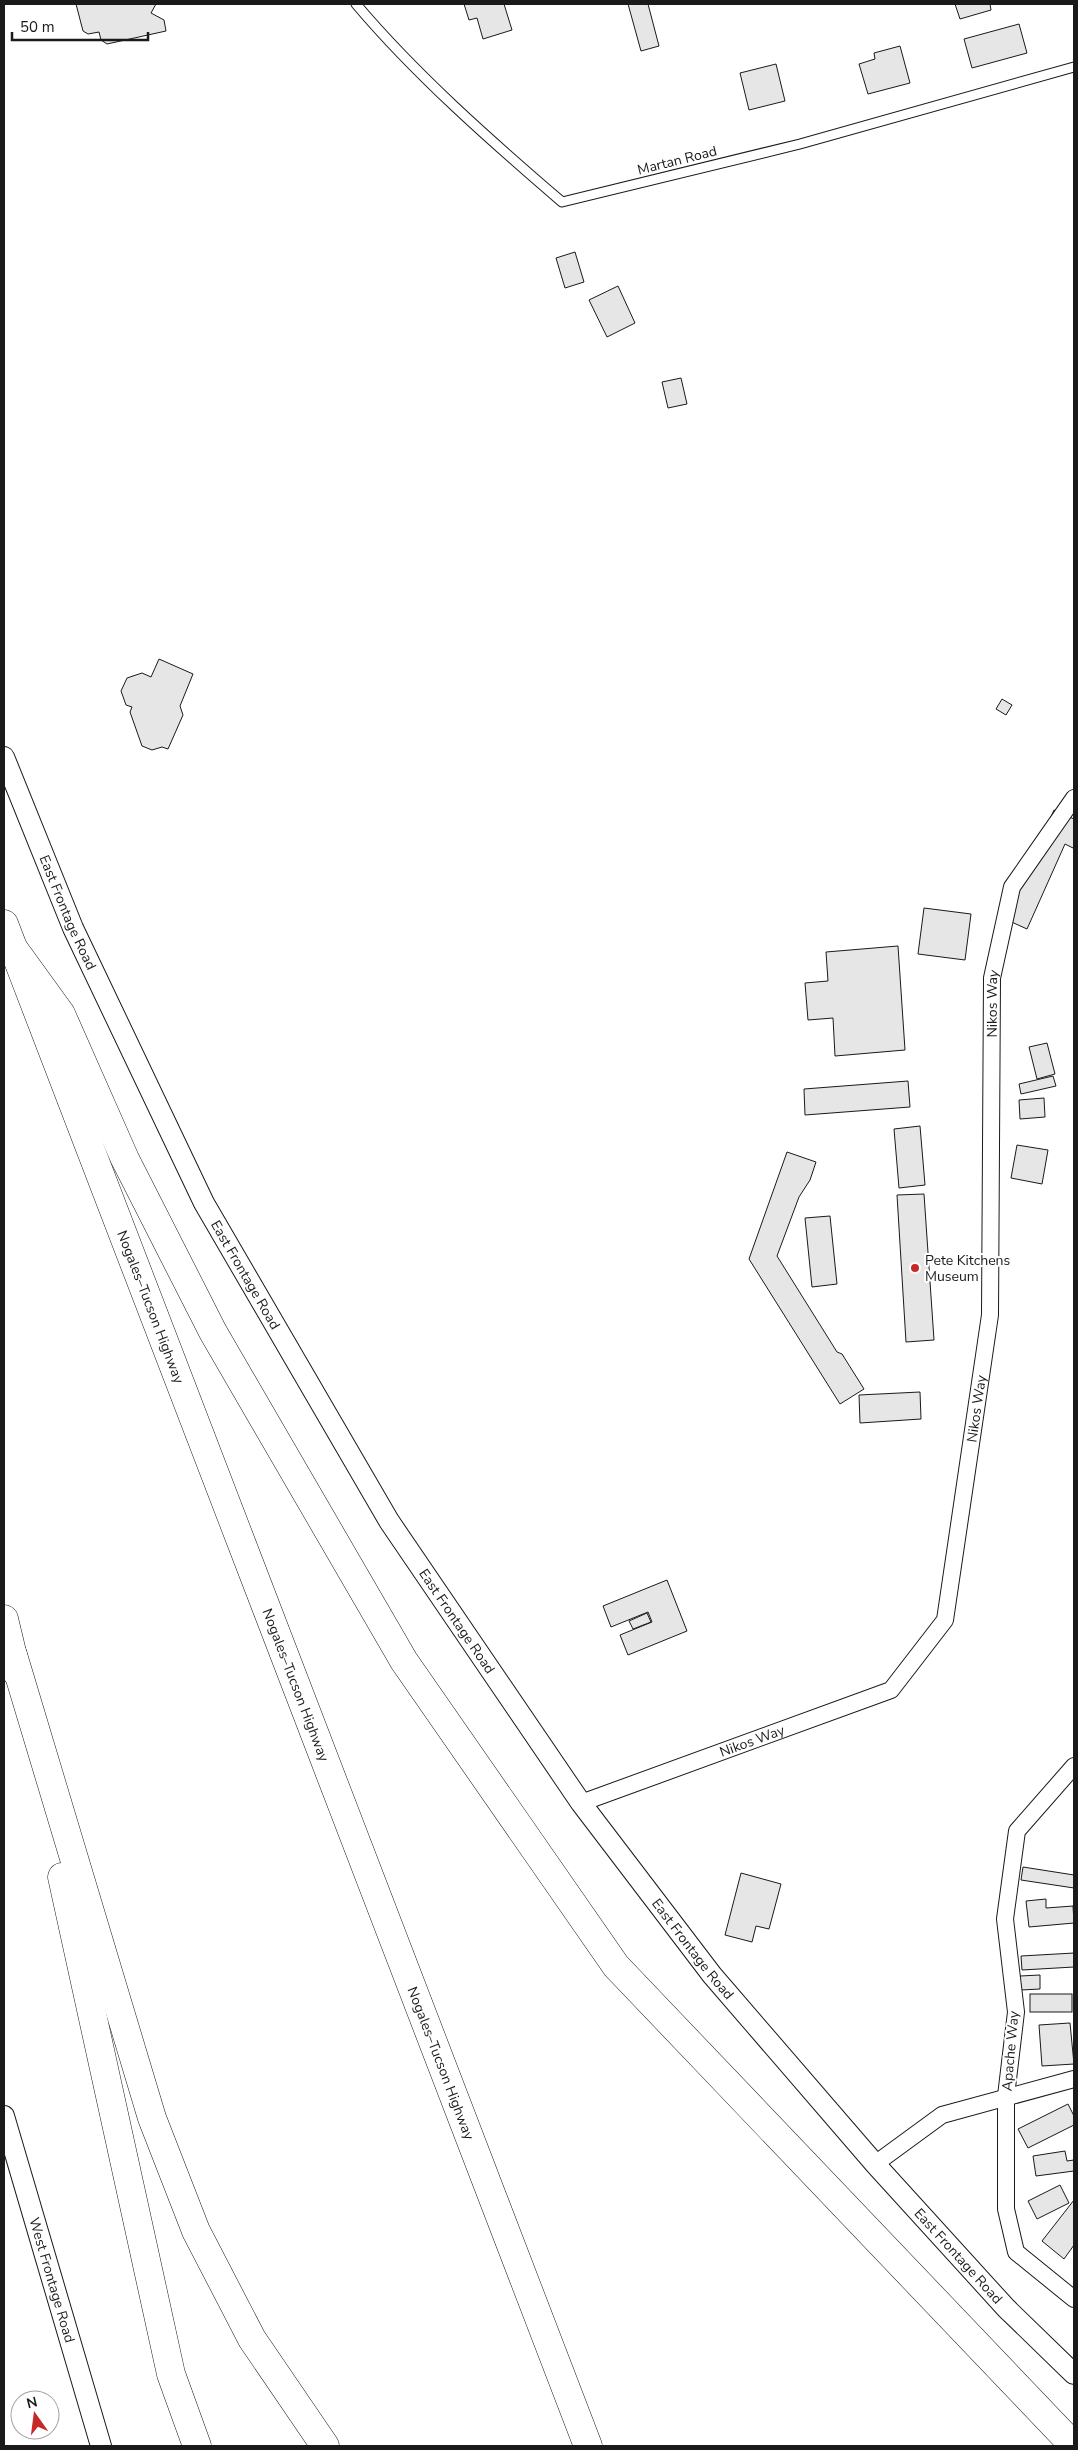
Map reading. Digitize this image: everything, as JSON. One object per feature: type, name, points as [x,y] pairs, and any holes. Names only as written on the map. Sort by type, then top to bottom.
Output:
[{"type":"highway","name":"Nogales–Tucson Highway","points":[[8,934],[588,2446]]},
{"type":"highway","points":[[8,934],[61,1014],[125,1159],[213,1332],[404,1661],[616,1966],[1074,2446]]},
{"type":"highway","points":[[4,1619],[171,2374],[196,2446]]},
{"type":"highway","points":[[13,1655],[152,2118],[196,2231],[252,2339],[326,2446]]},
{"type":"street","name":"East Frontage Road","points":[[4,757],[73,928],[204,1203],[389,1521],[581,1803],[712,1975],[875,2164],[1006,2308],[1074,2374]]},
{"type":"street","name":"Nikos Way","points":[[581,1803],[891,1690],[945,1620],[990,1315],[992,978],[1012,887],[1074,798]]},
{"type":"street","name":"Apache Way","points":[[1074,1766],[1017,1830],[1005,1919],[1016,2012],[1006,2096],[1006,2209],[1016,2252],[1074,2299]]},
{"type":"street","points":[[875,2164],[942,2115],[1074,2079]]},
{"type":"street","name":"West Frontage Road","points":[[4,2116],[101,2446]]},
{"type":"lane","name":"Martan Road","points":[[356,4],[375,26],[499,149],[562,202],[800,144],[1074,67]]},
{"type":"building","points":[[76,4],[156,4],[151,13],[164,20],[166,31],[107,44],[101,40],[99,32],[88,34],[83,31]]},
{"type":"building","points":[[464,4],[504,4],[512,30],[483,39],[477,18],[469,20]]},
{"type":"building","points":[[628,4],[648,4],[659,46],[641,51]]},
{"type":"building","points":[[955,4],[990,4],[991,10],[960,19]]},
{"type":"building","points":[[1019,24],[1027,53],[972,68],[964,39]]},
{"type":"building","points":[[900,46],[910,83],[868,94],[859,64],[875,59],[874,53]]},
{"type":"building","points":[[776,64],[785,101],[749,110],[740,73]]},
{"type":"building","points":[[575,252],[584,282],[565,288],[556,258]]},
{"type":"building","points":[[618,286],[635,323],[607,337],[589,300]]},
{"type":"building","points":[[681,378],[687,404],[668,408],[662,382]]},
{"type":"building","points":[[159,659],[193,674],[180,706],[183,715],[168,749],[162,747],[152,750],[142,746],[130,712],[132,707],[126,705],[121,691],[127,678],[142,673],[151,677]]},
{"type":"building","points":[[1002,699],[1012,705],[1006,715],[996,709]]},
{"type":"building","points":[[1054,810],[1074,819],[1074,846],[1073,848],[1065,844],[1027,929],[1005,919]]},
{"type":"building","points":[[924,908],[971,914],[965,960],[918,954]]},
{"type":"building","points":[[898,946],[905,1050],[835,1056],[833,1018],[808,1020],[805,983],[828,981],[826,952]]},
{"type":"building","points":[[1047,1043],[1055,1074],[1037,1079],[1029,1047]]},
{"type":"building","points":[[1053,1076],[1056,1086],[1021,1094],[1019,1084]]},
{"type":"building","points":[[908,1081],[910,1107],[805,1115],[804,1089]]},
{"type":"building","points":[[1044,1098],[1045,1117],[1020,1119],[1019,1100]]},
{"type":"building","points":[[920,1126],[925,1185],[899,1188],[894,1129]]},
{"type":"building","points":[[1017,1145],[1048,1150],[1042,1184],[1011,1178]]},
{"type":"building","points":[[787,1152],[816,1162],[810,1180],[799,1197],[777,1256],[837,1352],[842,1354],[864,1389],[840,1404],[749,1259]]},
{"type":"building","name":"Pete Kitchens Museum","points":[[924,1194],[934,1340],[906,1342],[897,1195]]},
{"type":"building","points":[[830,1216],[837,1284],[812,1287],[805,1218]]},
{"type":"building","points":[[920,1392],[921,1419],[860,1423],[859,1395]]},
{"type":"building","points":[[667,1580],[687,1631],[628,1655],[620,1635],[652,1622],[648,1612],[611,1627],[603,1606]]},
{"type":"building","points":[[647,1613],[651,1622],[633,1629],[629,1621]]},
{"type":"building","points":[[1023,1867],[1074,1875],[1074,1888],[1021,1880]]},
{"type":"building","points":[[741,1873],[781,1884],[769,1929],[756,1926],[752,1942],[725,1935]]},
{"type":"building","points":[[1046,1899],[1046,1908],[1073,1906],[1074,1923],[1029,1927],[1026,1901]]},
{"type":"building","points":[[1074,1953],[1074,1967],[1022,1970],[1021,1956]]},
{"type":"building","points":[[1040,1975],[1040,1989],[1021,1990],[1020,1976]]},
{"type":"building","points":[[1030,1994],[1072,1994],[1072,2012],[1030,2012]]},
{"type":"building","points":[[1070,2023],[1074,2064],[1042,2066],[1039,2025]]},
{"type":"building","points":[[1068,2104],[1074,2116],[1074,2125],[1028,2148],[1018,2129]]},
{"type":"building","points":[[1065,2151],[1067,2161],[1074,2160],[1074,2171],[1036,2176],[1033,2156]]},
{"type":"building","points":[[1060,2185],[1069,2203],[1037,2219],[1028,2201]]},
{"type":"building","points":[[1074,2200],[1074,2245],[1064,2259],[1042,2241]]},
{"type":"place","name":"Pete Kitchens Museum","points":[[915,1268]]}]
